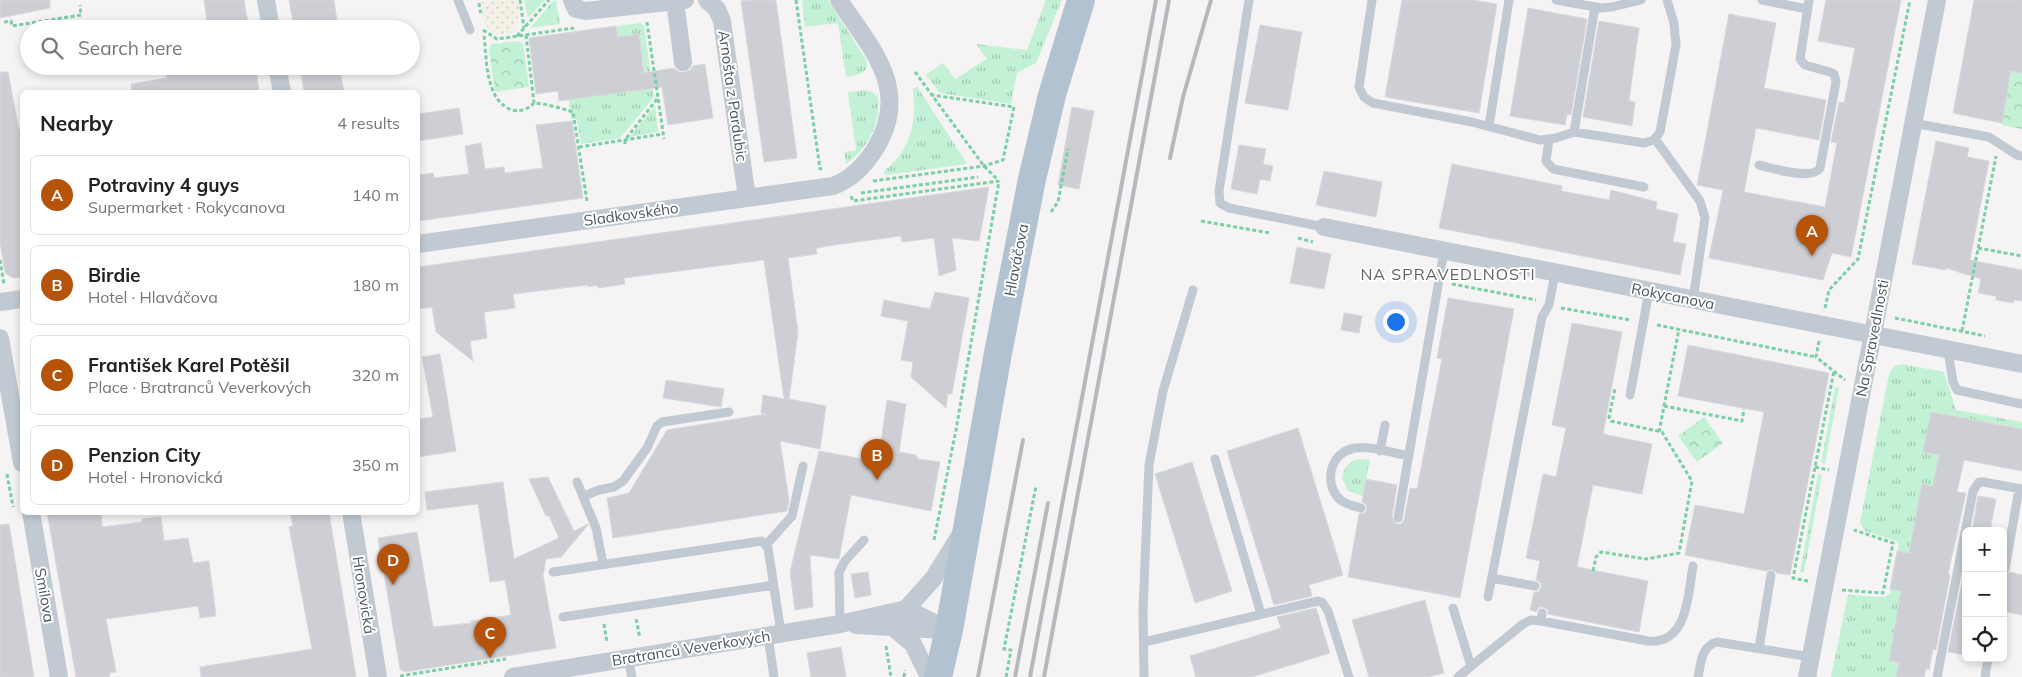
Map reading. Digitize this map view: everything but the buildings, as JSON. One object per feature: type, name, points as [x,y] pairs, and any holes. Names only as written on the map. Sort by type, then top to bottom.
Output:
[{"type":"main road","name":"Hlaváčova","points":[[938,677],[949,630],[1000,343],[1032,179],[1052,95],[1081,0]]},
{"type":"street","points":[[266,0],[269,20]]},
{"type":"street","points":[[572,0],[574,6],[580,10],[680,1],[683,62]]},
{"type":"street","name":"Arnošta z Pardubic","points":[[707,0],[717,9],[722,21],[747,198]]},
{"type":"street","name":"Sladkovského","points":[[420,244],[833,186],[843,183],[862,168],[879,143],[888,116],[890,103],[887,77],[881,64],[839,0]]},
{"type":"street","name":"Na Spravedlnosti","points":[[1807,677],[1937,0]]},
{"type":"street","points":[[279,75],[282,90]]},
{"type":"street","name":"Rokycanova","points":[[1324,227],[2022,364]]},
{"type":"street","points":[[0,302],[20,299]]},
{"type":"street","points":[[0,338],[20,452]]},
{"type":"street","name":"Smilova","points":[[32,515],[59,677]]},
{"type":"street","name":"Hronovická","points":[[351,515],[378,677]]},
{"type":"street","name":"Hlaváčova","points":[[906,609],[932,579],[968,523]]},
{"type":"street","points":[[906,609],[949,630]]},
{"type":"street","name":"Bratranců Veverkových","points":[[513,677],[840,624],[906,609]]},
{"type":"street","name":"Bratranců Veverkových","points":[[840,624],[900,633],[949,630]]},
{"type":"street","points":[[900,633],[913,644],[929,677]]},
{"type":"lane","points":[[458,0],[470,30]]},
{"type":"lane","points":[[1249,0],[1219,191],[1220,203],[1230,208],[1324,227]]},
{"type":"lane","points":[[1372,0],[1359,81],[1359,87],[1364,97],[1379,105],[1489,126],[1540,140],[1549,140],[1574,132],[1639,143],[1655,139],[1662,126],[1675,51],[1674,23],[1667,0]]},
{"type":"lane","points":[[1489,126],[1509,0]]},
{"type":"lane","points":[[1556,0],[1595,7],[1612,7],[1641,0]]},
{"type":"lane","points":[[1759,165],[1815,174],[1820,168],[1836,82],[1834,74],[1805,65],[1800,59],[1808,5],[1762,0]]},
{"type":"lane","points":[[1574,132],[1595,7]]},
{"type":"lane","points":[[1913,123],[1989,137],[2017,155],[2022,156]]},
{"type":"lane","points":[[1655,139],[1704,208],[1705,218],[1693,300]]},
{"type":"lane","points":[[1549,140],[1546,161],[1553,169],[1644,187]]},
{"type":"lane","points":[[1398,518],[1444,250]]},
{"type":"lane","points":[[1488,597],[1542,317],[1549,305],[1555,272]]},
{"type":"lane","points":[[1144,677],[1149,465],[1164,391],[1193,290]]},
{"type":"lane","points":[[1630,395],[1649,291]]},
{"type":"lane","points":[[1948,350],[1953,382],[1957,390],[2022,404]]},
{"type":"lane","points":[[584,496],[614,487],[623,481],[647,448],[657,426],[662,422],[728,412]]},
{"type":"lane","points":[[1380,451],[1385,425]]},
{"type":"lane","points":[[1361,508],[1346,504],[1338,498],[1331,482],[1332,469],[1336,459],[1348,450],[1363,448],[1409,456]]},
{"type":"lane","points":[[1215,460],[1262,614]]},
{"type":"lane","points":[[767,544],[792,516],[803,466]]},
{"type":"lane","points":[[577,482],[598,534],[602,564]]},
{"type":"lane","points":[[1937,677],[1973,491],[1976,486],[1983,482],[2021,489],[2007,555]]},
{"type":"lane","points":[[840,624],[840,572],[845,561],[864,540]]},
{"type":"lane","points":[[553,572],[759,541],[767,544]]},
{"type":"lane","points":[[767,544],[774,585],[774,677]]},
{"type":"lane","points":[[1458,677],[1525,622],[1542,617],[1648,641],[1663,641],[1671,636],[1681,622],[1693,566]]},
{"type":"lane","points":[[1758,648],[1771,575]]},
{"type":"lane","points":[[1492,578],[1535,586]]},
{"type":"lane","points":[[563,618],[774,585]]},
{"type":"lane","points":[[1144,642],[1313,601],[1322,602],[1328,611],[1349,677]]},
{"type":"lane","points":[[1453,608],[1472,666]]},
{"type":"lane","points":[[1698,677],[1704,653],[1710,644],[1726,642],[1811,657]]},
{"type":"lane","points":[[628,658],[632,677]]},
{"type":"lane","points":[[1984,677],[1987,662]]},
{"type":"path","points":[[520,0],[524,28]]},
{"type":"path","points":[[517,36],[549,0]]},
{"type":"path","points":[[796,0],[820,168],[827,166]]},
{"type":"path","points":[[1848,382],[1816,357],[1829,290],[1858,259],[1910,0]]},
{"type":"path","points":[[479,3],[491,84],[498,100],[519,111],[529,108],[534,103],[542,103],[573,112],[587,201]]},
{"type":"path","points":[[47,20],[82,14],[80,5]]},
{"type":"path","points":[[642,5],[647,18],[664,139]]},
{"type":"path","points":[[466,19],[497,39],[564,29]]},
{"type":"path","points":[[4,22],[11,21],[12,26],[20,25]]},
{"type":"path","points":[[526,35],[534,103]]},
{"type":"path","points":[[915,72],[984,166],[999,181]]},
{"type":"path","points":[[871,182],[984,166],[1003,160],[1014,107],[932,95]]},
{"type":"path","points":[[625,142],[658,98]]},
{"type":"path","points":[[579,147],[625,142],[663,134]]},
{"type":"path","points":[[1962,331],[1999,143]]},
{"type":"path","points":[[1048,220],[1050,213],[1058,202],[1068,149]]},
{"type":"path","points":[[864,186],[850,194],[978,177]]},
{"type":"path","points":[[853,201],[999,181]]},
{"type":"path","points":[[932,549],[956,430],[999,181]]},
{"type":"path","points":[[1201,221],[1274,234]]},
{"type":"path","points":[[1978,248],[2022,256]]},
{"type":"path","points":[[0,260],[4,284]]},
{"type":"path","points":[[1894,318],[1988,336]]},
{"type":"path","points":[[1659,432],[1679,330]]},
{"type":"path","points":[[1810,581],[1793,578],[1834,371]]},
{"type":"path","points":[[1664,406],[1742,421],[1744,408]]},
{"type":"path","points":[[1593,571],[1596,557],[1601,552],[1646,559],[1679,553],[1692,481],[1662,432],[1611,421],[1609,417]]},
{"type":"path","points":[[1815,467],[1831,470]]},
{"type":"path","points":[[1006,677],[1011,650],[1004,649],[1036,486]]},
{"type":"path","points":[[1841,590],[1883,593],[1893,543],[1853,530]]},
{"type":"path","points":[[634,606],[639,635],[644,641]]},
{"type":"path","points":[[602,612],[607,641],[604,649]]},
{"type":"path","points":[[900,633],[904,677]]},
{"type":"path","points":[[886,645],[891,677]]},
{"type":"path","points":[[396,677],[401,677]]},
{"type":"green space","points":[[524,0],[545,0],[528,18]]},
{"type":"green space","points":[[556,0],[560,24],[530,28],[553,1]]},
{"type":"green space","points":[[802,0],[828,0],[866,60],[867,65],[862,73],[846,77],[838,23],[805,27]]},
{"type":"green space","points":[[1046,0],[1062,0],[1036,63],[1017,73],[1011,104],[940,93],[926,75],[943,63],[955,79],[987,59],[976,44],[1027,50]]},
{"type":"green space","points":[[641,23],[644,26],[654,97],[620,138],[581,144],[577,119],[571,119],[569,100],[647,89],[639,34],[618,37],[616,26]]},
{"type":"green space","points":[[518,41],[523,44],[529,87],[495,92],[489,49],[492,44]]},
{"type":"green space","points":[[2012,71],[2022,73],[2022,129],[2001,125]]},
{"type":"green space","points":[[917,86],[967,164],[886,175],[884,171],[900,154],[910,134],[914,112],[913,89]]},
{"type":"green space","points":[[866,90],[874,93],[878,98],[877,117],[871,136],[866,144],[846,164],[844,152],[856,150],[848,92]]},
{"type":"green space","points":[[655,105],[658,132],[630,137]]},
{"type":"green space","points":[[1902,364],[1944,372],[1956,410],[2022,422],[2022,429],[1931,412],[1923,451],[1939,455],[1933,486],[1922,484],[1909,553],[1897,551],[1899,545],[1896,541],[1865,531],[1860,523],[1889,374],[1894,366]]},
{"type":"green space","points":[[1835,387],[1839,388],[1825,464],[1821,463]]},
{"type":"green space","points":[[1704,417],[1723,443],[1697,462],[1678,436]]},
{"type":"green space","points":[[1359,459],[1370,460],[1363,496],[1348,491],[1342,478],[1347,465]]},
{"type":"green space","points":[[1818,474],[1822,475],[1804,573],[1800,572]]},
{"type":"green space","points":[[1890,589],[1901,591],[1889,661],[1899,663],[1896,677],[1831,677],[1848,595],[1885,597],[1890,594]]},
{"type":"sand","points":[[518,0],[518,22],[513,32],[500,35],[489,29],[484,19],[482,1]]},
{"type":"railway","points":[[1030,677],[1156,0]]},
{"type":"railway","points":[[1044,677],[1169,0]]},
{"type":"railway","points":[[1170,158],[1183,97],[1211,0]]},
{"type":"railway","points":[[978,677],[1023,440]]},
{"type":"railway","points":[[1015,677],[1048,503]]},
{"type":"place","name":"Potraviny 4 guys","points":[[1812,256]]},
{"type":"place","name":"Birdie","points":[[877,480]]},
{"type":"place","name":"Penzion City","points":[[393,585]]},
{"type":"place","name":"František Karel Potěšil","points":[[490,658]]},
{"type":"district","name":"NA SPRAVEDLNOSTI","points":[[1448,274]]}]
